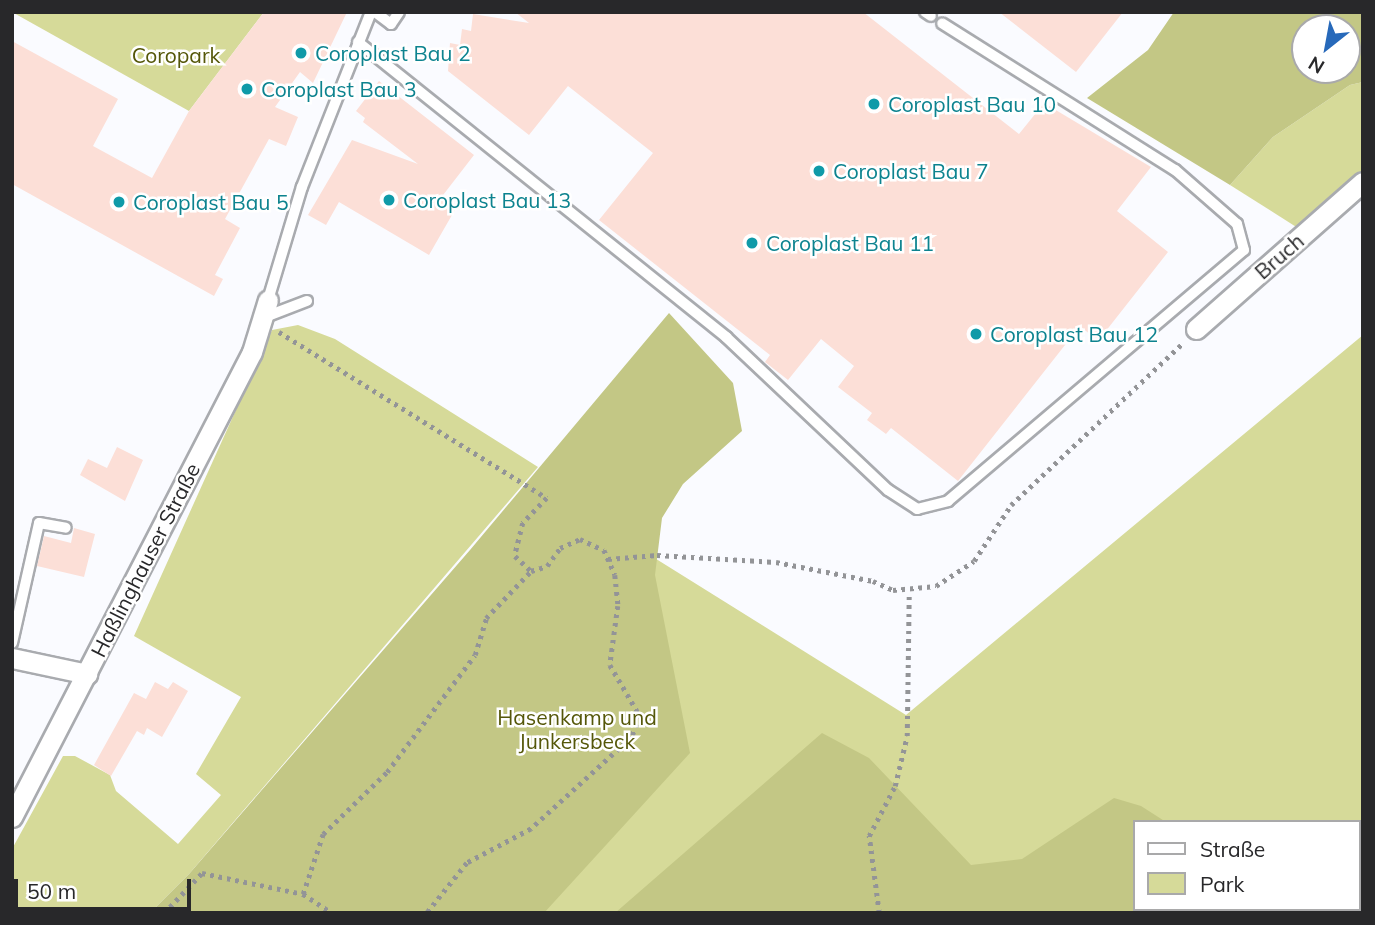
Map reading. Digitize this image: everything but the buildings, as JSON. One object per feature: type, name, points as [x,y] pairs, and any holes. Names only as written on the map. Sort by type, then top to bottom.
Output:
[{"type":"street","name":"Bruch","points":[[1196,330],[1363,182]]},
{"type":"street","name":"Haßlinghauser Straße","points":[[12,817],[87,674],[265,313]]},
{"type":"street","points":[[12,658],[87,674]]},
{"type":"lane","points":[[265,313],[302,187],[358,42],[374,12],[391,24],[399,12]]},
{"type":"lane","points":[[358,42],[726,337],[888,490],[918,509],[948,501],[1244,250],[1237,224],[1175,170],[942,23]]},
{"type":"lane","points":[[265,313],[307,301]]},
{"type":"lane","points":[[12,643],[39,523],[66,528]]},
{"type":"path","points":[[265,313],[547,498],[523,523],[515,556],[531,571]]},
{"type":"path","points":[[303,894],[323,834],[387,772],[445,690],[475,655],[486,618],[531,571],[547,566],[560,548],[580,540],[604,550],[615,576],[618,606],[610,665],[640,716],[632,737],[531,829],[467,863],[427,913]]},
{"type":"path","points":[[608,559],[657,555]]},
{"type":"path","points":[[879,913],[869,836],[895,786],[907,736],[909,592]]},
{"type":"path","points":[[164,913],[202,873],[303,894],[332,913]]},
{"type":"green space","name":"Coropark","points":[[12,12],[264,12],[189,111]]},
{"type":"green space","points":[[1174,12],[1363,12],[1361,82],[1361,14],[1291,14],[1291,84],[1354,84],[1273,137],[1230,185],[1087,98],[1148,50]]},
{"type":"green space","points":[[1361,82],[1363,174],[1301,230],[1230,185],[1273,137],[1350,85]]},
{"type":"green space","points":[[669,313],[733,383],[742,431],[683,484],[662,518],[655,575],[690,753],[544,913],[150,913],[189,874],[470,550]]},
{"type":"green space","points":[[298,325],[335,339],[538,467],[189,874],[150,913],[12,913],[12,849],[63,756],[75,756],[110,775],[116,791],[178,844],[221,795],[196,774],[241,697],[134,636],[272,330]]},
{"type":"green space","name":"Hasenkamp und Junkersbeck","points":[[1363,335],[1363,913],[185,913],[536,484],[906,715]]},
{"type":"green space","points":[[822,733],[869,758],[971,865],[1022,859],[1114,798],[1141,806],[1163,820],[1134,820],[1134,911],[1361,911],[1363,895],[1363,913],[615,913]]},
{"type":"place","name":"Coroplast Bau 2","points":[[301,53]]},
{"type":"place","name":"Coroplast Bau 3","points":[[247,89]]},
{"type":"place","name":"Coroplast Bau 10","points":[[874,104]]},
{"type":"place","name":"Coroplast Bau 7","points":[[819,171]]},
{"type":"place","name":"Coroplast Bau 13","points":[[389,200]]},
{"type":"place","name":"Coroplast Bau 5","points":[[119,202]]},
{"type":"place","name":"Coroplast Bau 11","points":[[752,243]]},
{"type":"place","name":"Coroplast Bau 12","points":[[976,334]]}]
